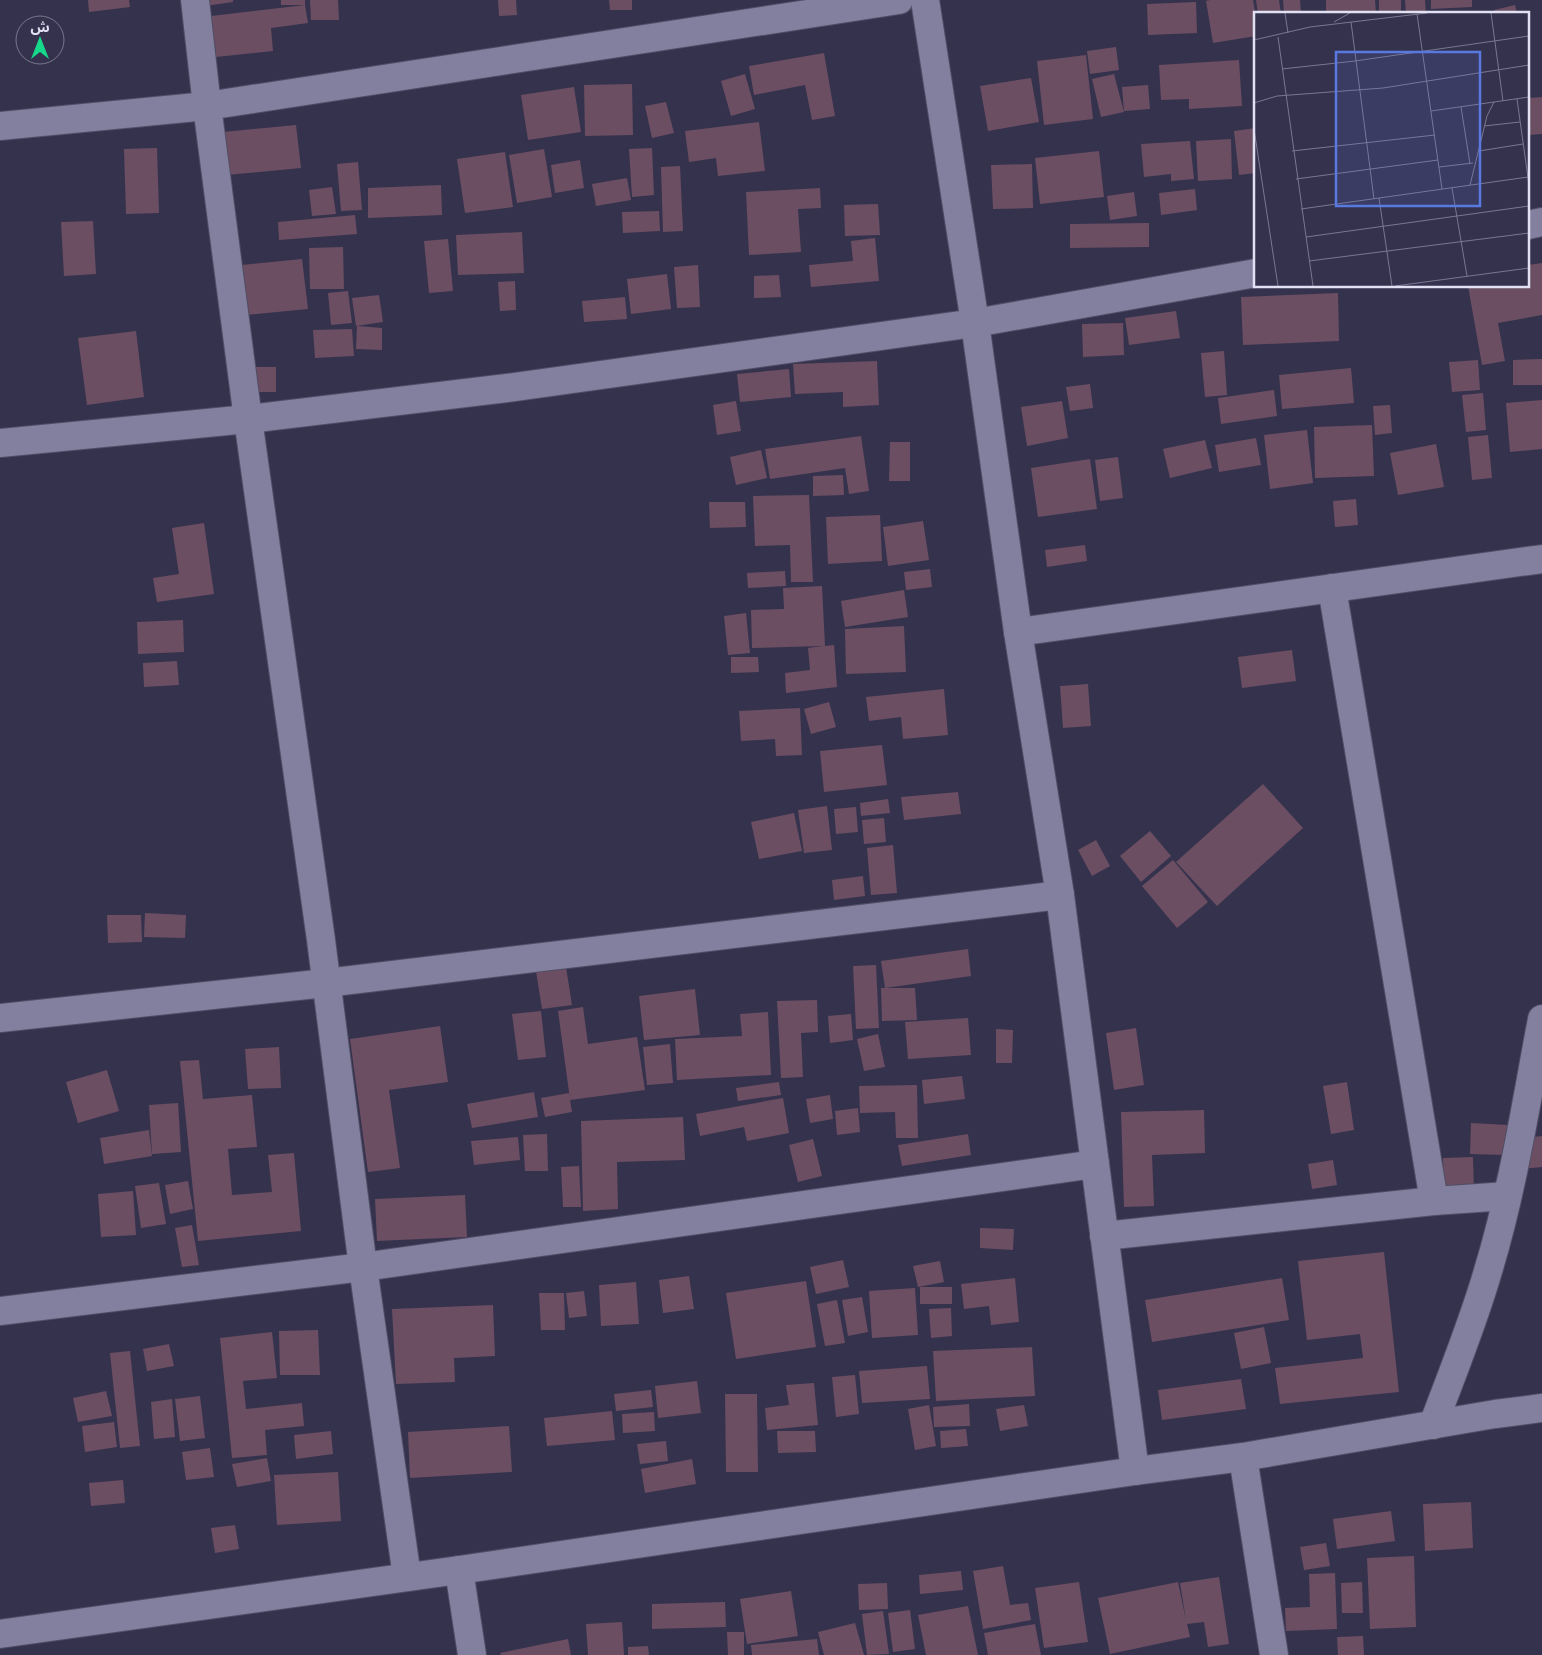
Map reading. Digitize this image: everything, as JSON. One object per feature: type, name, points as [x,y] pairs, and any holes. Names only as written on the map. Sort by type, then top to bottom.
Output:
[{"type":"street","points":[[195,0],[248,419],[406,1577]]},
{"type":"street","points":[[0,126],[207,106],[899,0]]},
{"type":"street","points":[[925,0],[975,323],[1018,632],[1060,894],[1135,1471]]},
{"type":"street","points":[[0,443],[248,419],[507,388],[975,323],[1254,273]]},
{"type":"street","points":[[1018,632],[1542,559]]},
{"type":"street","points":[[1332,588],[1434,1201]]},
{"type":"street","points":[[0,1018],[326,982],[1060,894]]},
{"type":"street","points":[[1433,1425],[1469,1331],[1486,1279],[1538,1060],[1542,1019]]},
{"type":"street","points":[[0,1311],[363,1266],[1095,1164]]},
{"type":"street","points":[[1104,1236],[1434,1201],[1507,1196]]},
{"type":"street","points":[[0,1634],[460,1570],[1135,1471],[1243,1458],[1542,1408]]},
{"type":"street","points":[[1243,1458],[1274,1655]]},
{"type":"street","points":[[460,1570],[472,1655]]},
{"type":"building","points":[[88,0],[129,0],[130,7],[89,12]]},
{"type":"building","points":[[205,0],[233,0],[233,2],[205,6]]},
{"type":"building","points":[[281,0],[305,0],[305,5],[281,5]]},
{"type":"building","points":[[310,0],[338,0],[339,20],[311,20]]},
{"type":"building","points":[[498,0],[516,0],[517,15],[499,16]]},
{"type":"building","points":[[609,0],[632,0],[632,10],[610,10]]},
{"type":"building","points":[[1253,0],[1255,12],[1254,36],[1213,43],[1206,1]]},
{"type":"building","points":[[1256,0],[1279,0],[1281,12],[1258,12]]},
{"type":"building","points":[[1283,0],[1300,0],[1301,12],[1284,12]]},
{"type":"building","points":[[1326,0],[1375,0],[1376,12],[1326,12]]},
{"type":"building","points":[[1379,0],[1401,0],[1401,12],[1379,12]]},
{"type":"building","points":[[1405,0],[1425,0],[1426,12],[1406,12]]},
{"type":"building","points":[[1431,0],[1472,0],[1472,7],[1431,9]]},
{"type":"building","points":[[1196,2],[1197,33],[1148,35],[1147,4]]},
{"type":"building","points":[[305,5],[308,23],[271,28],[273,51],[216,57],[211,16]]},
{"type":"building","points":[[1515,5],[1517,12],[1494,12],[1494,10]]},
{"type":"building","points":[[1116,47],[1119,70],[1090,74],[1087,51]]},
{"type":"building","points":[[824,53],[835,116],[812,120],[805,85],[754,95],[749,66]]},
{"type":"building","points":[[1086,55],[1093,119],[1044,125],[1037,61]]},
{"type":"building","points":[[1239,60],[1242,106],[1189,109],[1189,99],[1161,100],[1159,65]]},
{"type":"building","points":[[745,74],[755,109],[731,116],[721,81]]},
{"type":"building","points":[[1114,74],[1124,112],[1101,117],[1092,79]]},
{"type":"building","points":[[1031,78],[1039,122],[988,131],[980,86]]},
{"type":"building","points":[[632,84],[633,135],[585,136],[584,85]]},
{"type":"building","points":[[1148,85],[1150,109],[1124,111],[1122,87]]},
{"type":"building","points":[[574,87],[581,132],[528,140],[521,95]]},
{"type":"building","points":[[1542,97],[1542,134],[1530,135],[1530,98]]},
{"type":"building","points":[[666,102],[674,133],[652,138],[645,106]]},
{"type":"building","points":[[759,122],[765,171],[718,176],[716,158],[689,162],[685,131]]},
{"type":"building","points":[[296,125],[301,168],[227,175],[223,132]]},
{"type":"building","points":[[1254,128],[1254,173],[1239,175],[1234,131]]},
{"type":"building","points":[[1231,139],[1232,179],[1198,181],[1196,141]]},
{"type":"building","points":[[1190,141],[1194,179],[1171,181],[1171,174],[1144,177],[1141,144]]},
{"type":"building","points":[[157,148],[159,213],[126,214],[124,149]]},
{"type":"building","points":[[652,148],[654,195],[632,197],[629,149]]},
{"type":"building","points":[[544,149],[552,197],[517,203],[509,155]]},
{"type":"building","points":[[1099,151],[1104,197],[1040,204],[1035,158]]},
{"type":"building","points":[[505,152],[513,207],[465,213],[457,159]]},
{"type":"building","points":[[580,160],[584,188],[555,193],[551,165]]},
{"type":"building","points":[[358,162],[362,210],[341,211],[337,164]]},
{"type":"building","points":[[1032,164],[1033,208],[993,209],[991,165]]},
{"type":"building","points":[[680,166],[683,231],[663,232],[661,167]]},
{"type":"building","points":[[627,178],[631,200],[596,206],[592,184]]},
{"type":"building","points":[[441,185],[442,215],[368,218],[368,188]]},
{"type":"building","points":[[332,187],[336,214],[312,216],[309,190]]},
{"type":"building","points":[[820,188],[821,208],[798,209],[801,252],[749,255],[746,192]]},
{"type":"building","points":[[1195,189],[1197,210],[1161,215],[1159,193]]},
{"type":"building","points":[[1134,192],[1137,216],[1110,220],[1107,196]]},
{"type":"building","points":[[878,204],[880,235],[845,236],[844,205]]},
{"type":"building","points":[[659,211],[660,231],[623,233],[622,212]]},
{"type":"building","points":[[355,215],[357,234],[279,240],[278,222]]},
{"type":"building","points":[[93,221],[96,274],[64,276],[61,222]]},
{"type":"building","points":[[1149,223],[1149,247],[1070,248],[1070,224]]},
{"type":"building","points":[[522,232],[524,273],[458,275],[456,235]]},
{"type":"building","points":[[875,238],[879,281],[811,287],[809,265],[853,261],[851,241]]},
{"type":"building","points":[[448,239],[453,291],[429,293],[424,241]]},
{"type":"building","points":[[343,247],[344,289],[310,289],[309,248]]},
{"type":"building","points":[[302,259],[308,309],[246,315],[242,265]]},
{"type":"building","points":[[1542,263],[1542,315],[1498,323],[1505,361],[1482,365],[1468,288],[1530,288],[1530,265]]},
{"type":"building","points":[[698,265],[700,307],[677,308],[674,267]]},
{"type":"building","points":[[667,274],[671,309],[631,314],[627,279]]},
{"type":"building","points":[[779,275],[781,297],[754,298],[754,276]]},
{"type":"building","points":[[515,281],[516,310],[500,311],[498,282]]},
{"type":"building","points":[[348,291],[352,323],[331,325],[328,293]]},
{"type":"building","points":[[1338,293],[1339,341],[1243,345],[1241,297]]},
{"type":"building","points":[[379,295],[383,322],[356,326],[352,298]]},
{"type":"building","points":[[625,297],[627,319],[584,322],[582,301]]},
{"type":"building","points":[[1176,311],[1180,338],[1129,345],[1125,318]]},
{"type":"building","points":[[1123,323],[1124,355],[1083,357],[1082,324]]},
{"type":"building","points":[[357,326],[382,328],[382,350],[356,349]]},
{"type":"building","points":[[352,329],[354,356],[315,358],[313,330]]},
{"type":"building","points":[[136,331],[144,397],[87,405],[78,338]]},
{"type":"building","points":[[1224,351],[1227,395],[1205,397],[1201,353]]},
{"type":"building","points":[[1542,359],[1542,385],[1513,385],[1513,360]]},
{"type":"building","points":[[1478,360],[1480,390],[1452,392],[1449,362]]},
{"type":"building","points":[[877,361],[879,405],[843,407],[843,392],[795,394],[793,364]]},
{"type":"building","points":[[253,367],[276,367],[276,392],[254,392]]},
{"type":"building","points":[[1351,368],[1354,403],[1282,409],[1279,375]]},
{"type":"building","points":[[789,369],[791,397],[740,402],[737,374]]},
{"type":"building","points":[[1090,384],[1093,408],[1070,411],[1066,387]]},
{"type":"building","points":[[1274,390],[1277,416],[1221,424],[1218,398]]},
{"type":"building","points":[[1483,393],[1486,430],[1466,432],[1462,395]]},
{"type":"building","points":[[1542,400],[1542,449],[1510,452],[1506,403]]},
{"type":"building","points":[[736,401],[741,431],[717,435],[713,405]]},
{"type":"building","points":[[1062,401],[1068,438],[1027,446],[1021,407]]},
{"type":"building","points":[[1390,405],[1392,433],[1375,435],[1373,406]]},
{"type":"building","points":[[1372,425],[1374,476],[1315,478],[1314,427]]},
{"type":"building","points":[[1307,430],[1313,483],[1270,489],[1264,435]]},
{"type":"building","points":[[1488,435],[1492,478],[1472,480],[1468,437]]},
{"type":"building","points":[[861,436],[869,491],[849,494],[845,468],[770,479],[765,449]]},
{"type":"building","points":[[1256,438],[1261,465],[1219,472],[1215,445]]},
{"type":"building","points":[[1205,440],[1212,468],[1170,478],[1163,449]]},
{"type":"building","points":[[890,442],[910,442],[910,481],[889,481]]},
{"type":"building","points":[[1436,444],[1444,487],[1398,495],[1390,453]]},
{"type":"building","points":[[761,450],[767,478],[736,485],[730,457]]},
{"type":"building","points":[[1118,457],[1123,498],[1100,501],[1095,460]]},
{"type":"building","points":[[1090,459],[1097,509],[1038,517],[1031,468]]},
{"type":"building","points":[[843,475],[844,495],[813,496],[813,476]]},
{"type":"building","points":[[809,495],[813,582],[791,582],[790,545],[755,546],[753,496]]},
{"type":"building","points":[[1356,499],[1358,525],[1335,527],[1333,501]]},
{"type":"building","points":[[709,502],[745,502],[746,527],[710,528]]},
{"type":"building","points":[[880,515],[882,561],[828,564],[826,517]]},
{"type":"building","points":[[923,521],[929,560],[888,566],[883,527]]},
{"type":"building","points":[[204,523],[214,594],[157,602],[153,578],[179,574],[172,528]]},
{"type":"building","points":[[1085,545],[1087,561],[1047,567],[1045,550]]},
{"type":"building","points":[[930,569],[932,587],[906,590],[904,572]]},
{"type":"building","points":[[785,571],[786,586],[748,588],[747,573]]},
{"type":"building","points":[[822,586],[825,646],[834,645],[837,687],[786,693],[785,673],[810,670],[808,648],[823,646],[752,648],[751,610],[784,609],[783,588]]},
{"type":"building","points":[[904,590],[908,617],[845,627],[841,601]]},
{"type":"building","points":[[746,613],[750,653],[728,655],[724,616]]},
{"type":"building","points":[[183,620],[184,652],[138,654],[137,622]]},
{"type":"building","points":[[904,626],[906,672],[846,674],[845,629]]},
{"type":"building","points":[[1292,650],[1296,681],[1242,688],[1238,657]]},
{"type":"building","points":[[731,657],[758,657],[759,672],[731,673]]},
{"type":"building","points":[[177,661],[179,685],[144,687],[143,663]]},
{"type":"building","points":[[1088,684],[1091,726],[1063,728],[1060,686]]},
{"type":"building","points":[[944,689],[948,735],[903,739],[901,717],[869,721],[866,697]]},
{"type":"building","points":[[829,702],[836,727],[811,734],[804,709]]},
{"type":"building","points":[[800,708],[802,755],[776,756],[775,739],[741,741],[739,711]]},
{"type":"building","points":[[882,745],[887,785],[824,792],[820,751]]},
{"type":"building","points":[[1263,784],[1303,828],[1217,906],[1176,862]]},
{"type":"building","points":[[958,792],[961,814],[904,820],[901,797]]},
{"type":"building","points":[[888,799],[890,813],[861,816],[860,803]]},
{"type":"building","points":[[827,806],[832,850],[804,853],[798,810]]},
{"type":"building","points":[[856,807],[858,832],[836,834],[834,809]]},
{"type":"building","points":[[794,813],[802,851],[759,859],[751,822]]},
{"type":"building","points":[[884,818],[886,842],[864,844],[862,820]]},
{"type":"building","points":[[1150,831],[1171,856],[1141,882],[1120,856]]},
{"type":"building","points":[[1096,840],[1110,866],[1092,876],[1078,850]]},
{"type":"building","points":[[893,845],[897,893],[871,895],[867,848]]},
{"type":"building","points":[[1173,860],[1208,902],[1177,928],[1142,886]]},
{"type":"building","points":[[863,876],[865,896],[834,900],[832,880]]},
{"type":"building","points":[[145,913],[186,915],[185,938],[144,937]]},
{"type":"building","points":[[107,915],[141,915],[142,942],[108,943]]},
{"type":"building","points":[[968,949],[971,976],[885,988],[881,961]]},
{"type":"building","points":[[876,965],[879,1028],[856,1029],[853,966]]},
{"type":"building","points":[[566,967],[572,1005],[542,1009],[536,971]]},
{"type":"building","points":[[881,988],[915,988],[917,1020],[882,1021]]},
{"type":"building","points":[[695,989],[700,1035],[644,1040],[639,996]]},
{"type":"building","points":[[817,1000],[818,1032],[801,1033],[803,1077],[781,1078],[777,1001]]},
{"type":"building","points":[[583,1007],[588,1044],[637,1037],[645,1090],[570,1100],[572,1112],[545,1117],[541,1098],[569,1093],[570,1099],[558,1011]]},
{"type":"building","points":[[541,1011],[546,1057],[518,1060],[512,1014]]},
{"type":"building","points":[[768,1012],[771,1075],[677,1080],[675,1039],[742,1036],[740,1014]]},
{"type":"building","points":[[851,1014],[853,1040],[830,1043],[828,1016]]},
{"type":"building","points":[[968,1018],[971,1055],[908,1059],[905,1022]]},
{"type":"building","points":[[440,1026],[448,1082],[389,1090],[400,1168],[368,1172],[350,1039]]},
{"type":"building","points":[[1136,1028],[1144,1085],[1114,1090],[1106,1033]]},
{"type":"building","points":[[996,1029],[1013,1030],[1012,1063],[996,1063]]},
{"type":"building","points":[[878,1034],[885,1067],[864,1071],[857,1039]]},
{"type":"building","points":[[670,1044],[673,1083],[647,1085],[643,1047]]},
{"type":"building","points":[[279,1047],[281,1088],[248,1089],[245,1049]]},
{"type":"building","points":[[199,1060],[203,1099],[252,1095],[257,1147],[228,1149],[232,1195],[272,1192],[268,1155],[294,1153],[301,1231],[198,1241],[180,1061]]},
{"type":"building","points":[[107,1070],[119,1111],[78,1123],[66,1082]]},
{"type":"building","points":[[962,1076],[965,1099],[924,1104],[922,1080]]},
{"type":"building","points":[[779,1082],[781,1095],[738,1101],[736,1088]]},
{"type":"building","points":[[1347,1082],[1354,1130],[1331,1134],[1323,1086]]},
{"type":"building","points":[[917,1085],[918,1138],[896,1138],[895,1112],[860,1113],[859,1086]]},
{"type":"building","points":[[534,1092],[538,1117],[472,1128],[467,1104]]},
{"type":"building","points":[[830,1095],[833,1119],[810,1123],[806,1099]]},
{"type":"building","points":[[783,1098],[789,1133],[747,1141],[744,1127],[700,1136],[696,1114]]},
{"type":"building","points":[[178,1103],[181,1152],[152,1154],[149,1105]]},
{"type":"building","points":[[858,1108],[860,1132],[837,1135],[835,1111]]},
{"type":"building","points":[[1204,1110],[1205,1153],[1152,1155],[1154,1206],[1124,1207],[1121,1112]]},
{"type":"building","points":[[683,1117],[685,1160],[617,1162],[618,1209],[583,1211],[581,1121]]},
{"type":"building","points":[[1471,1123],[1508,1125],[1506,1155],[1470,1154]]},
{"type":"building","points":[[149,1130],[152,1156],[104,1164],[100,1138]]},
{"type":"building","points":[[547,1134],[548,1171],[525,1171],[523,1135]]},
{"type":"building","points":[[968,1134],[971,1155],[902,1166],[898,1145]]},
{"type":"building","points":[[1542,1136],[1542,1167],[1522,1169],[1518,1139]]},
{"type":"building","points":[[518,1137],[520,1160],[474,1165],[471,1141]]},
{"type":"building","points":[[813,1139],[822,1176],[798,1182],[789,1145]]},
{"type":"building","points":[[1473,1157],[1474,1191],[1444,1192],[1443,1158]]},
{"type":"building","points":[[1333,1160],[1337,1185],[1312,1189],[1308,1164]]},
{"type":"building","points":[[579,1166],[581,1207],[563,1207],[561,1167]]},
{"type":"building","points":[[188,1181],[193,1209],[170,1214],[165,1185]]},
{"type":"building","points":[[159,1183],[166,1224],[141,1228],[135,1186]]},
{"type":"building","points":[[133,1191],[136,1235],[101,1237],[98,1194]]},
{"type":"building","points":[[465,1195],[467,1237],[377,1241],[375,1199]]},
{"type":"building","points":[[192,1225],[199,1265],[182,1267],[175,1228]]},
{"type":"building","points":[[980,1228],[1014,1229],[1013,1250],[980,1248]]},
{"type":"building","points":[[1384,1252],[1399,1392],[1280,1404],[1275,1368],[1363,1358],[1360,1334],[1307,1340],[1298,1261]]},
{"type":"building","points":[[843,1260],[849,1287],[816,1294],[810,1267]]},
{"type":"building","points":[[940,1261],[944,1282],[918,1287],[913,1266]]},
{"type":"building","points":[[689,1276],[694,1309],[663,1313],[659,1280]]},
{"type":"building","points":[[1015,1278],[1019,1322],[991,1325],[989,1306],[964,1309],[961,1284]]},
{"type":"building","points":[[1282,1278],[1289,1320],[1152,1342],[1145,1300]]},
{"type":"building","points":[[806,1281],[816,1347],[736,1359],[726,1293]]},
{"type":"building","points":[[636,1282],[639,1324],[601,1326],[599,1285]]},
{"type":"building","points":[[920,1287],[952,1287],[952,1304],[920,1304]]},
{"type":"building","points":[[915,1288],[918,1335],[872,1338],[869,1291]]},
{"type":"building","points":[[584,1291],[587,1316],[569,1318],[566,1293]]},
{"type":"building","points":[[539,1293],[564,1293],[565,1330],[541,1330]]},
{"type":"building","points":[[862,1297],[868,1332],[848,1336],[842,1300]]},
{"type":"building","points":[[837,1300],[845,1343],[825,1346],[817,1304]]},
{"type":"building","points":[[493,1305],[495,1356],[454,1358],[455,1382],[396,1384],[392,1309]]},
{"type":"building","points":[[951,1308],[952,1336],[931,1338],[929,1309]]},
{"type":"building","points":[[1264,1327],[1271,1363],[1241,1369],[1234,1333]]},
{"type":"building","points":[[318,1330],[320,1375],[280,1375],[279,1331]]},
{"type":"building","points":[[272,1332],[277,1378],[243,1381],[246,1409],[302,1403],[304,1426],[265,1430],[267,1455],[232,1458],[220,1338]]},
{"type":"building","points":[[169,1344],[174,1366],[147,1371],[143,1349]]},
{"type":"building","points":[[1032,1347],[1035,1396],[936,1401],[933,1351]]},
{"type":"building","points":[[130,1351],[140,1446],[120,1448],[110,1353]]},
{"type":"building","points":[[927,1366],[930,1399],[862,1403],[859,1371]]},
{"type":"building","points":[[855,1375],[859,1414],[836,1417],[832,1377]]},
{"type":"building","points":[[1241,1379],[1246,1409],[1162,1420],[1158,1390]]},
{"type":"building","points":[[697,1381],[701,1413],[658,1418],[655,1386]]},
{"type":"building","points":[[814,1383],[818,1425],[767,1430],[765,1408],[789,1405],[786,1385]]},
{"type":"building","points":[[651,1390],[653,1407],[616,1411],[614,1394]]},
{"type":"building","points":[[106,1391],[112,1416],[78,1422],[73,1398]]},
{"type":"building","points":[[725,1394],[757,1394],[758,1472],[726,1472]]},
{"type":"building","points":[[200,1396],[205,1438],[180,1441],[175,1399]]},
{"type":"building","points":[[172,1399],[175,1437],[154,1439],[151,1402]]},
{"type":"building","points":[[969,1404],[970,1426],[934,1427],[933,1407]]},
{"type":"building","points":[[929,1405],[936,1446],[915,1450],[908,1409]]},
{"type":"building","points":[[1024,1405],[1028,1426],[1000,1431],[996,1409]]},
{"type":"building","points":[[612,1411],[615,1440],[547,1446],[544,1418]]},
{"type":"building","points":[[654,1412],[655,1431],[623,1433],[622,1414]]},
{"type":"building","points":[[114,1422],[117,1447],[85,1452],[82,1426]]},
{"type":"building","points":[[509,1426],[512,1472],[410,1478],[408,1432]]},
{"type":"building","points":[[966,1429],[968,1446],[941,1448],[940,1431]]},
{"type":"building","points":[[331,1431],[333,1454],[296,1459],[294,1435]]},
{"type":"building","points":[[777,1431],[815,1431],[816,1452],[778,1453]]},
{"type":"building","points":[[666,1441],[668,1461],[640,1464],[637,1444]]},
{"type":"building","points":[[210,1448],[214,1477],[186,1480],[182,1452]]},
{"type":"building","points":[[267,1458],[271,1481],[237,1487],[232,1464]]},
{"type":"building","points":[[692,1459],[696,1484],[645,1493],[641,1469]]},
{"type":"building","points":[[338,1472],[341,1521],[277,1525],[274,1475]]},
{"type":"building","points":[[123,1480],[125,1503],[91,1506],[89,1483]]},
{"type":"building","points":[[1471,1502],[1473,1548],[1425,1551],[1423,1504]]},
{"type":"building","points":[[1391,1511],[1395,1541],[1337,1549],[1333,1519]]},
{"type":"building","points":[[235,1525],[239,1549],[215,1553],[211,1528]]},
{"type":"building","points":[[1326,1543],[1330,1566],[1304,1570],[1300,1547]]},
{"type":"building","points":[[1414,1556],[1416,1627],[1370,1629],[1367,1558]]},
{"type":"building","points":[[1003,1566],[1010,1605],[1028,1603],[1031,1620],[983,1629],[973,1571]]},
{"type":"building","points":[[961,1571],[963,1590],[920,1594],[919,1575]]},
{"type":"building","points":[[1335,1573],[1337,1629],[1286,1631],[1285,1608],[1310,1607],[1309,1574]]},
{"type":"building","points":[[1219,1577],[1229,1644],[1208,1647],[1204,1622],[1187,1624],[1190,1637],[1110,1654],[1098,1598],[1178,1582],[1186,1620],[1180,1583]]},
{"type":"building","points":[[1079,1582],[1088,1642],[1044,1648],[1035,1588]]},
{"type":"building","points":[[1362,1582],[1363,1613],[1342,1613],[1341,1583]]},
{"type":"building","points":[[887,1583],[888,1609],[859,1610],[858,1584]]},
{"type":"building","points":[[791,1591],[798,1636],[747,1644],[740,1599]]},
{"type":"building","points":[[725,1602],[726,1627],[652,1629],[652,1604]]},
{"type":"building","points":[[968,1606],[978,1655],[926,1655],[918,1615]]},
{"type":"building","points":[[910,1610],[915,1649],[893,1652],[888,1613]]},
{"type":"building","points":[[883,1611],[889,1654],[867,1655],[862,1614]]},
{"type":"building","points":[[622,1622],[624,1655],[588,1655],[586,1624]]},
{"type":"building","points":[[855,1623],[864,1655],[824,1655],[818,1632]]},
{"type":"building","points":[[1035,1624],[1041,1655],[988,1655],[984,1633]]},
{"type":"building","points":[[727,1632],[744,1632],[744,1655],[728,1655]]},
{"type":"building","points":[[1363,1636],[1364,1655],[1338,1655],[1337,1637]]},
{"type":"building","points":[[568,1639],[571,1655],[501,1655],[500,1653]]},
{"type":"building","points":[[817,1639],[819,1655],[752,1655],[751,1645]]},
{"type":"building","points":[[648,1646],[649,1655],[628,1655],[628,1647]]}]
